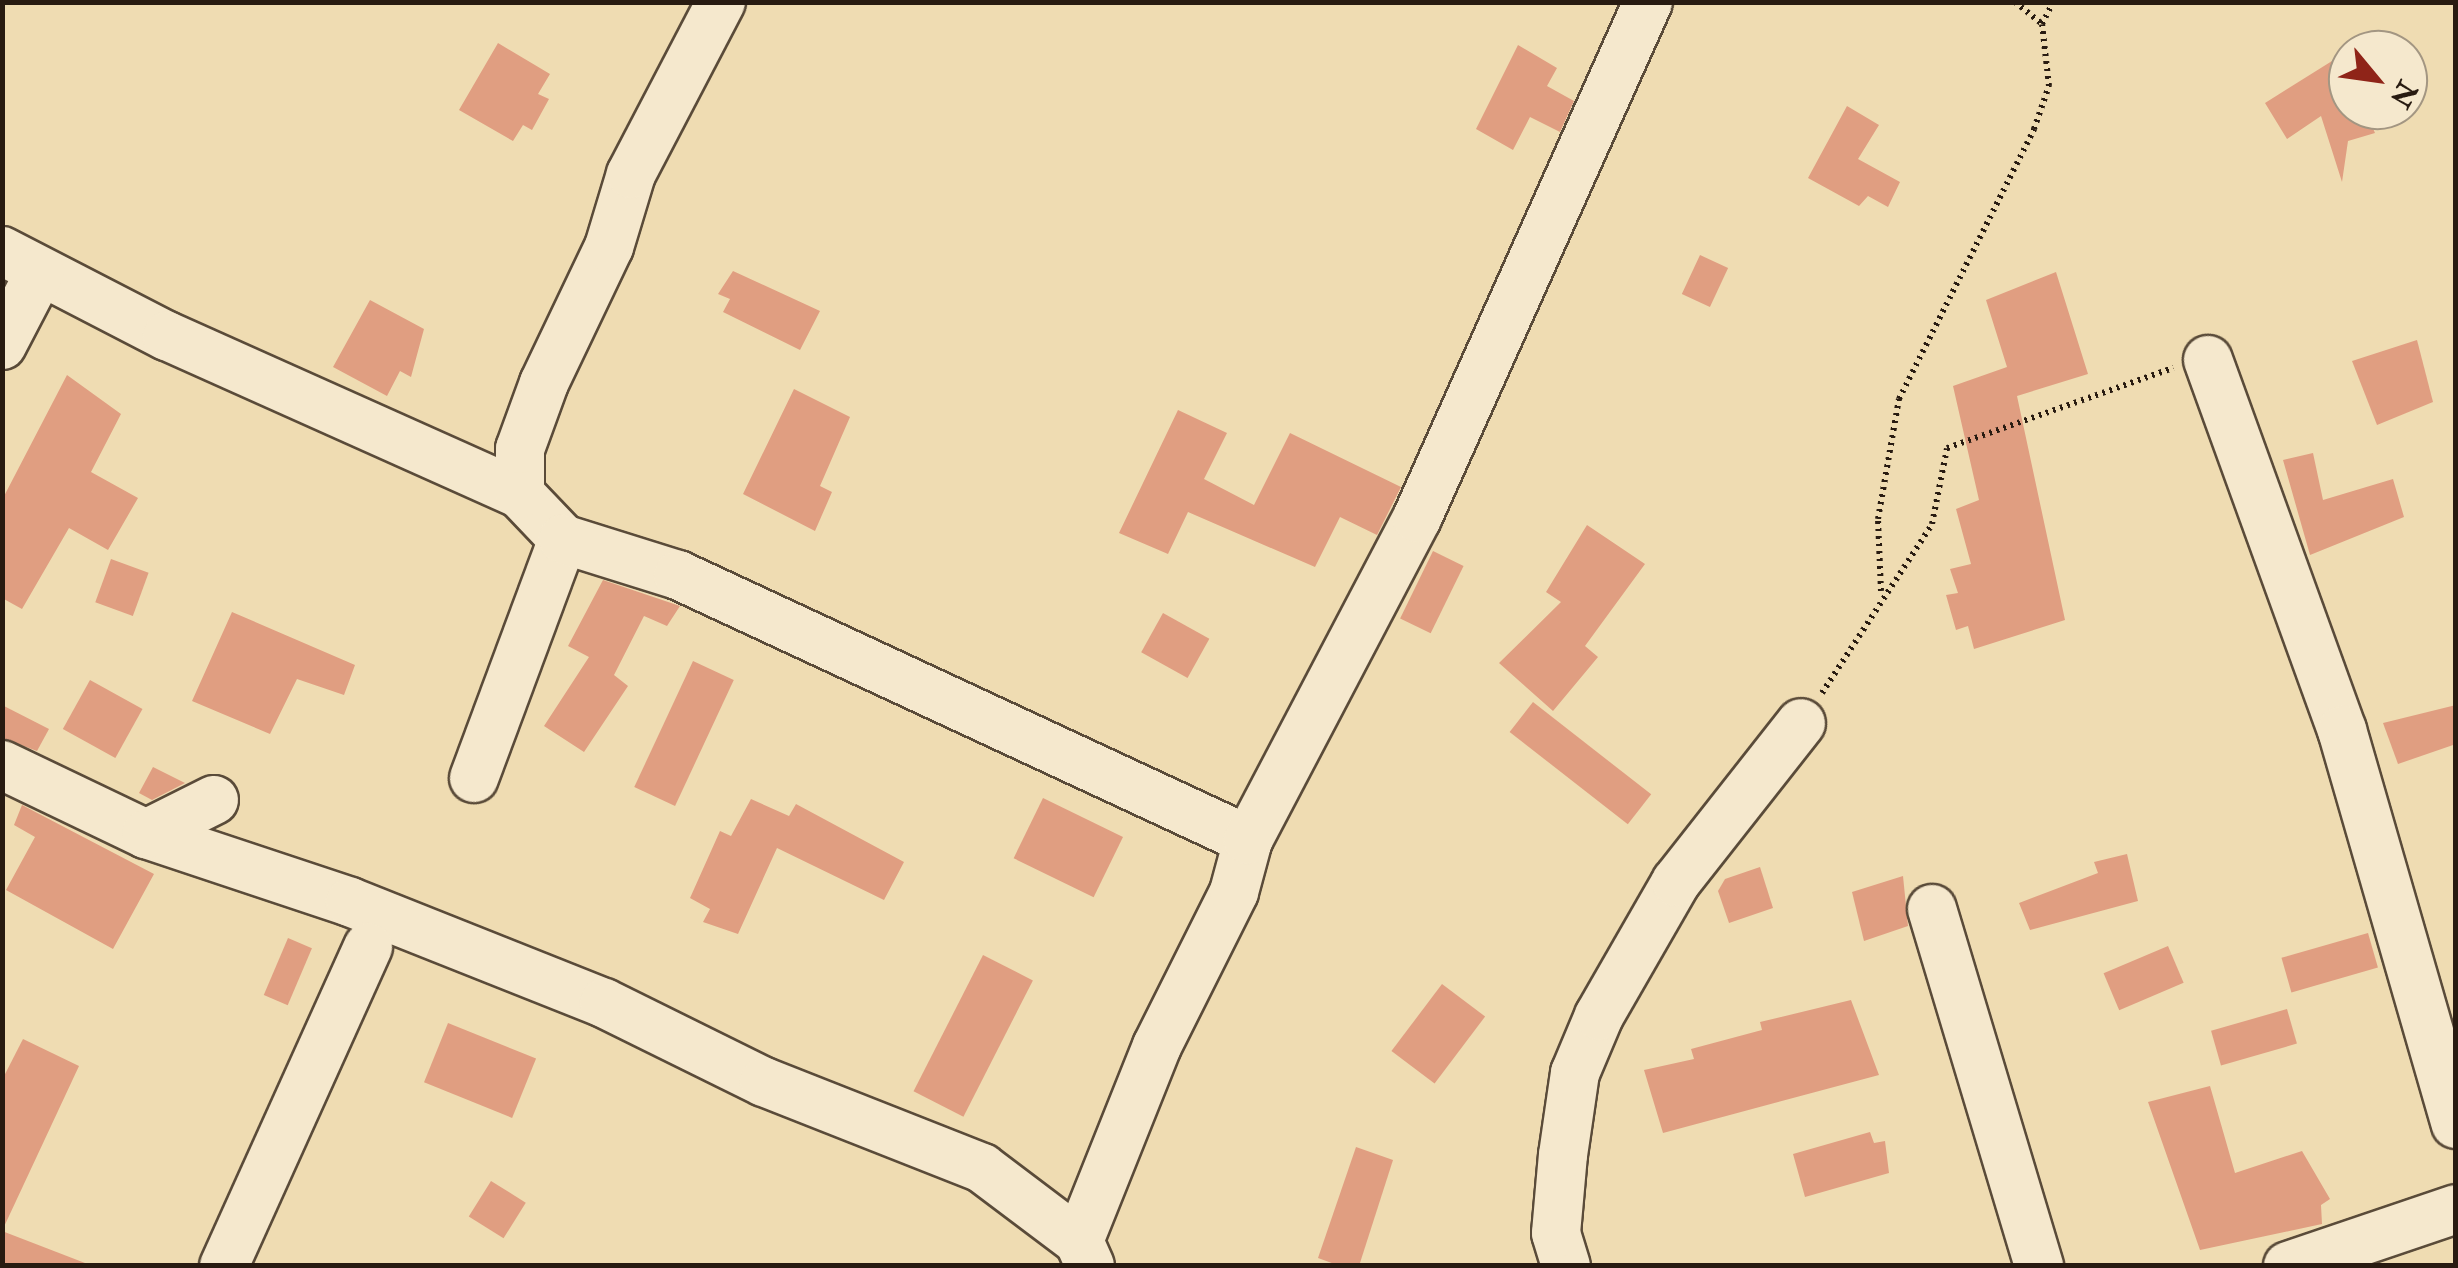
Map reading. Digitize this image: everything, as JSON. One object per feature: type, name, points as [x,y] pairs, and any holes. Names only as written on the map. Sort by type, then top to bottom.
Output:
[{"type":"street","points":[[520,494],[520,449],[544,383],[609,247],[631,174],[721,2]]},
{"type":"street","points":[[2,766],[146,834],[350,902],[604,1003],[764,1082],[982,1168],[1084,1253],[1156,1046],[1234,892],[1248,840],[1417,518],[1648,2]]},
{"type":"street","points":[[2,345],[22,262],[520,494],[563,538],[678,575],[1248,840]]},
{"type":"street","points":[[2208,360],[2342,730],[2456,1124]]},
{"type":"street","points":[[474,778],[563,538]]},
{"type":"street","points":[[1566,1266],[1556,1233],[1564,1155],[1575,1073],[1599,1016],[1676,882],[1800,722]]},
{"type":"street","points":[[146,834],[214,800]]},
{"type":"street","points":[[1932,909],[2040,1266]]},
{"type":"street","points":[[224,1266],[368,947]]},
{"type":"street","points":[[2288,1266],[2456,1209]]},
{"type":"path","points":[[2015,2],[2042,24]]},
{"type":"path","points":[[1881,591],[1878,519],[1899,400],[2034,128],[2049,86],[2042,24],[2053,2]]},
{"type":"path","points":[[1800,722],[1853,651],[1881,591],[1932,524],[1947,448],[2208,360]]},
{"type":"building","points":[[498,43],[550,74],[538,94],[549,99],[532,130],[523,125],[513,141],[459,110]]},
{"type":"building","points":[[1518,45],[1557,68],[1547,86],[1574,101],[1560,132],[1530,117],[1513,150],[1476,129]]},
{"type":"building","points":[[2328,64],[2328,130],[2375,133],[2348,141],[2342,182],[2321,116],[2287,139],[2265,103]]},
{"type":"building","points":[[1847,106],[1879,125],[1858,159],[1900,182],[1888,207],[1868,196],[1859,206],[1808,178]]},
{"type":"building","points":[[1700,255],[1728,268],[1710,307],[1682,294]]},
{"type":"building","points":[[733,271],[820,311],[800,350],[723,312],[730,299],[718,294]]},
{"type":"building","points":[[2056,272],[2088,374],[2017,396],[2065,620],[1974,649],[1968,626],[1956,630],[1946,595],[1958,593],[1950,569],[1971,564],[1956,509],[1979,500],[1953,386],[2007,367],[1986,300]]},
{"type":"building","points":[[370,300],[424,329],[411,377],[400,371],[387,396],[333,367]]},
{"type":"building","points":[[2417,340],[2433,402],[2377,425],[2352,361]]},
{"type":"building","points":[[67,375],[121,414],[91,472],[138,498],[108,550],[69,528],[22,609],[2,598],[2,500]]},
{"type":"building","points":[[794,389],[850,417],[820,486],[832,492],[815,531],[743,494]]},
{"type":"building","points":[[1178,410],[1227,433],[1204,479],[1254,505],[1290,433],[1401,487],[1377,535],[1340,517],[1315,567],[1188,512],[1168,554],[1119,533]]},
{"type":"building","points":[[2313,453],[2323,500],[2393,479],[2404,517],[2310,555],[2283,460]]},
{"type":"building","points":[[1587,525],[1645,564],[1585,646],[1598,657],[1553,711],[1499,663],[1561,602],[1546,592]]},
{"type":"building","points":[[1433,551],[1464,566],[1431,633],[1400,618]]},
{"type":"building","points":[[111,559],[149,573],[133,616],[95,602]]},
{"type":"building","points":[[603,580],[680,606],[667,626],[644,616],[614,675],[628,686],[584,752],[544,726],[589,657],[568,646]]},
{"type":"building","points":[[232,612],[355,665],[344,695],[297,679],[270,734],[192,701]]},
{"type":"building","points":[[1163,613],[1209,639],[1188,678],[1141,652]]},
{"type":"building","points":[[693,661],[734,680],[675,806],[634,787]]},
{"type":"building","points":[[90,680],[142,709],[115,758],[63,729]]},
{"type":"building","points":[[1533,702],[1651,794],[1628,824],[1510,732]]},
{"type":"building","points":[[2,705],[49,729],[37,751],[2,738]]},
{"type":"building","points":[[2456,705],[2456,744],[2398,764],[2383,723]]},
{"type":"building","points":[[153,767],[185,783],[152,800],[139,793]]},
{"type":"building","points":[[1043,798],[1123,837],[1094,897],[1014,858]]},
{"type":"building","points":[[751,799],[789,816],[796,804],[904,862],[884,900],[777,848],[738,934],[703,922],[710,909],[690,898],[720,831],[731,836]]},
{"type":"building","points":[[22,805],[154,874],[113,949],[6,890],[35,837],[14,825]]},
{"type":"building","points":[[2127,854],[2138,901],[2030,930],[2019,903],[2098,873],[2094,862]]},
{"type":"building","points":[[1760,867],[1773,908],[1729,923],[1718,891],[1725,879]]},
{"type":"building","points":[[1903,876],[1908,926],[1864,941],[1852,892]]},
{"type":"building","points":[[2368,933],[2378,968],[2291,992],[2281,958]]},
{"type":"building","points":[[288,938],[312,948],[288,1005],[264,995]]},
{"type":"building","points":[[2168,946],[2184,983],[2119,1010],[2104,973]]},
{"type":"building","points":[[983,955],[1033,980],[963,1117],[914,1091]]},
{"type":"building","points":[[1442,984],[1485,1016],[1435,1084],[1391,1051]]},
{"type":"building","points":[[1851,1000],[1879,1075],[1663,1133],[1644,1070],[1694,1059],[1691,1049],[1762,1030],[1760,1022]]},
{"type":"building","points":[[2287,1009],[2297,1044],[2221,1065],[2211,1031]]},
{"type":"building","points":[[448,1023],[536,1059],[512,1118],[424,1082]]},
{"type":"building","points":[[23,1039],[79,1066],[2,1231],[2,1080]]},
{"type":"building","points":[[2210,1086],[2235,1173],[2302,1151],[2330,1199],[2321,1205],[2322,1224],[2200,1250],[2148,1102]]},
{"type":"building","points":[[1870,1132],[1874,1143],[1885,1141],[1889,1173],[1805,1197],[1793,1154]]},
{"type":"building","points":[[1356,1147],[1393,1160],[1359,1266],[1340,1266],[1318,1258]]},
{"type":"building","points":[[491,1181],[526,1203],[504,1238],[469,1217]]},
{"type":"building","points":[[2,1231],[85,1263],[85,1266],[2,1266]]}]
